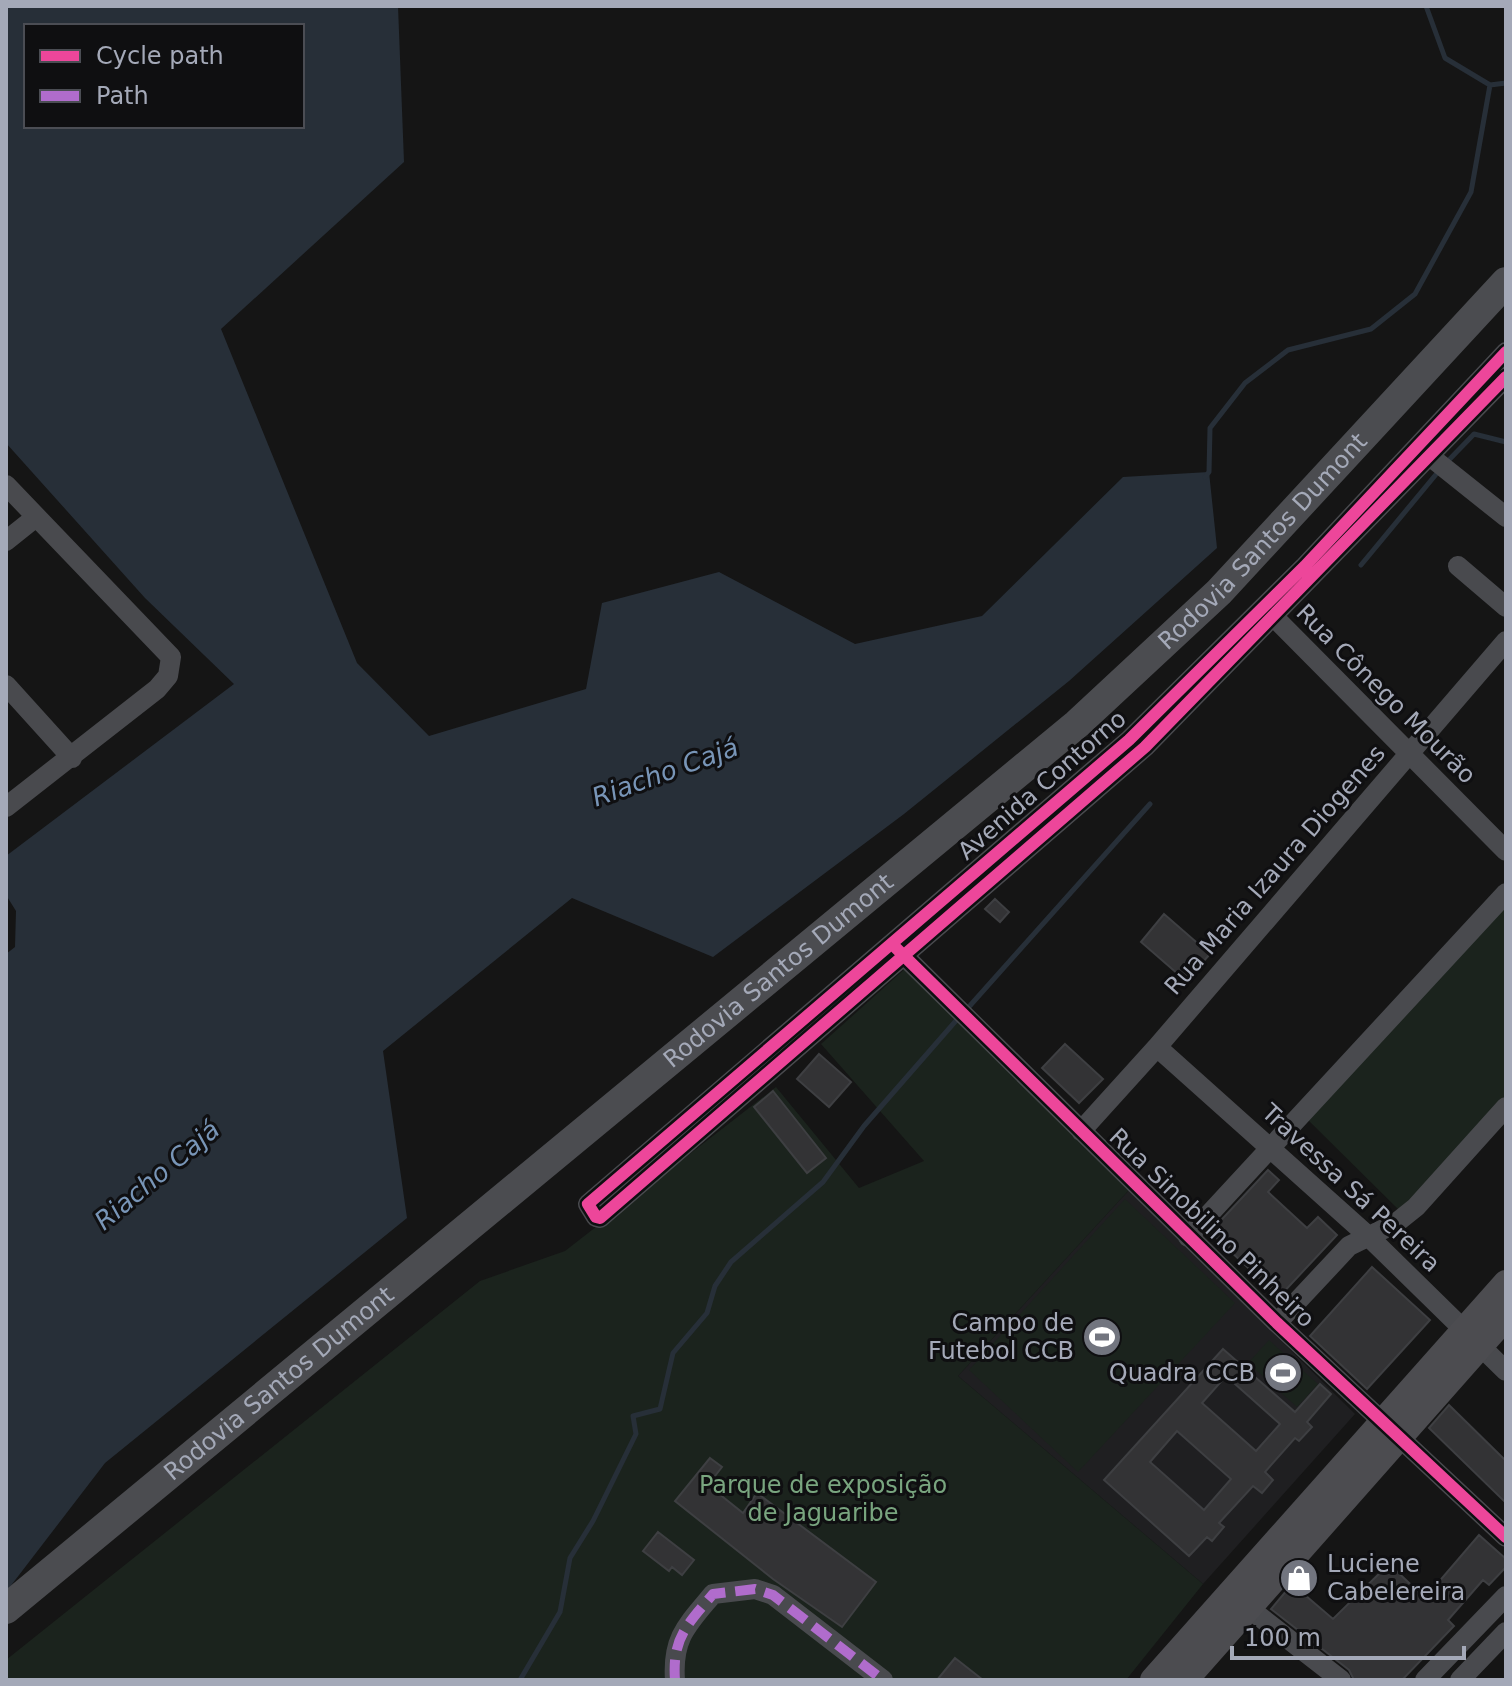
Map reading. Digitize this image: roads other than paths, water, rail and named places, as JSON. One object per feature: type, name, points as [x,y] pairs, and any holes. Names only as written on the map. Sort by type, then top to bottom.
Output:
[{"type":"highway","name":"Rodovia Santos Dumont","points":[[6,1609],[1077,724],[1219,592],[1368,435],[1506,282]]},
{"type":"main road","points":[[1153,1680],[1239,1601],[1472,1339],[1506,1283]]},
{"type":"main road","points":[[1472,1339],[1506,1317]]},
{"type":"main road","points":[[1185,1680],[1239,1601]]},
{"type":"street","name":"Avenida Contorno","points":[[600,1218],[742,1084],[898,949],[1269,612],[1425,452],[1506,352]]},
{"type":"street","points":[[1506,377],[1425,452],[1506,517]]},
{"type":"street","points":[[6,485],[171,657],[168,676],[157,689],[6,807]]},
{"type":"street","points":[[6,541],[36,517]]},
{"type":"street","points":[[1458,566],[1506,607]]},
{"type":"street","name":"Rua Cônego Mourão","points":[[1269,612],[1408,756],[1506,851]]},
{"type":"street","name":"Rua Maria Izaura Diogenes","points":[[1081,1131],[1506,641]]},
{"type":"street","points":[[6,685],[72,758]]},
{"type":"street","points":[[1188,1237],[1506,893]]},
{"type":"street","name":"Rua Sinobilino Pinheiro","points":[[898,949],[1188,1237],[1390,1431],[1506,1537]]},
{"type":"street","name":"Travessa Sá Pereira","points":[[1157,1047],[1367,1235],[1506,1371]]},
{"type":"street","points":[[1277,1323],[1341,1254],[1367,1235],[1396,1223],[1416,1207],[1506,1107]]},
{"type":"street","points":[[675,1680],[673,1653],[688,1624],[713,1594],[755,1589],[773,1595],[883,1680]]},
{"type":"street","points":[[1425,1680],[1506,1596]]},
{"type":"street","points":[[1239,1601],[1341,1680]]},
{"type":"street","points":[[1456,1648],[1467,1673],[1506,1632]]},
{"type":"water","points":[[6,6],[398,6],[404,162],[221,329],[357,663],[429,736],[586,689],[602,603],[719,572],[855,644],[982,616],[1123,477],[1209,472],[1217,548],[1069,681],[904,814],[713,957],[572,898],[383,1051],[407,1218],[105,1463],[6,1592],[6,954],[15,947],[16,911],[6,895],[6,856],[234,684],[145,598],[6,443]]},
{"type":"waterway","name":"Riacho Cajá","points":[[1426,6],[1445,58],[1490,85],[1506,83]]},
{"type":"waterway","name":"Riacho Cajá","points":[[1205,477],[1209,472],[1210,428],[1245,383],[1288,350],[1371,329],[1415,294],[1471,192],[1490,85]]},
{"type":"waterway","name":"Riacho Cajá","points":[[1445,464],[1474,434],[1506,442]]},
{"type":"waterway","name":"Riacho Cajá","points":[[1361,565],[1438,472]]},
{"type":"waterway","name":"Riacho Cajá","points":[[967,1009],[1150,804]]},
{"type":"waterway","name":"Riacho Cajá","points":[[520,1680],[560,1612],[570,1558],[593,1521],[636,1434],[633,1416],[660,1409],[673,1353],[707,1313],[715,1286],[731,1262],[823,1182],[864,1126],[960,1016]]},
{"type":"place","name":"Campo de Futebol CCB","points":[[1102,1337]]},
{"type":"place","name":"Quadra CCB","points":[[1283,1373]]},
{"type":"place","name":"Luciene Cabelereira","points":[[1299,1578]]},
{"type":"park label","name":"Parque de exposição de Jaguaribe","points":[[823,1499]]}]
